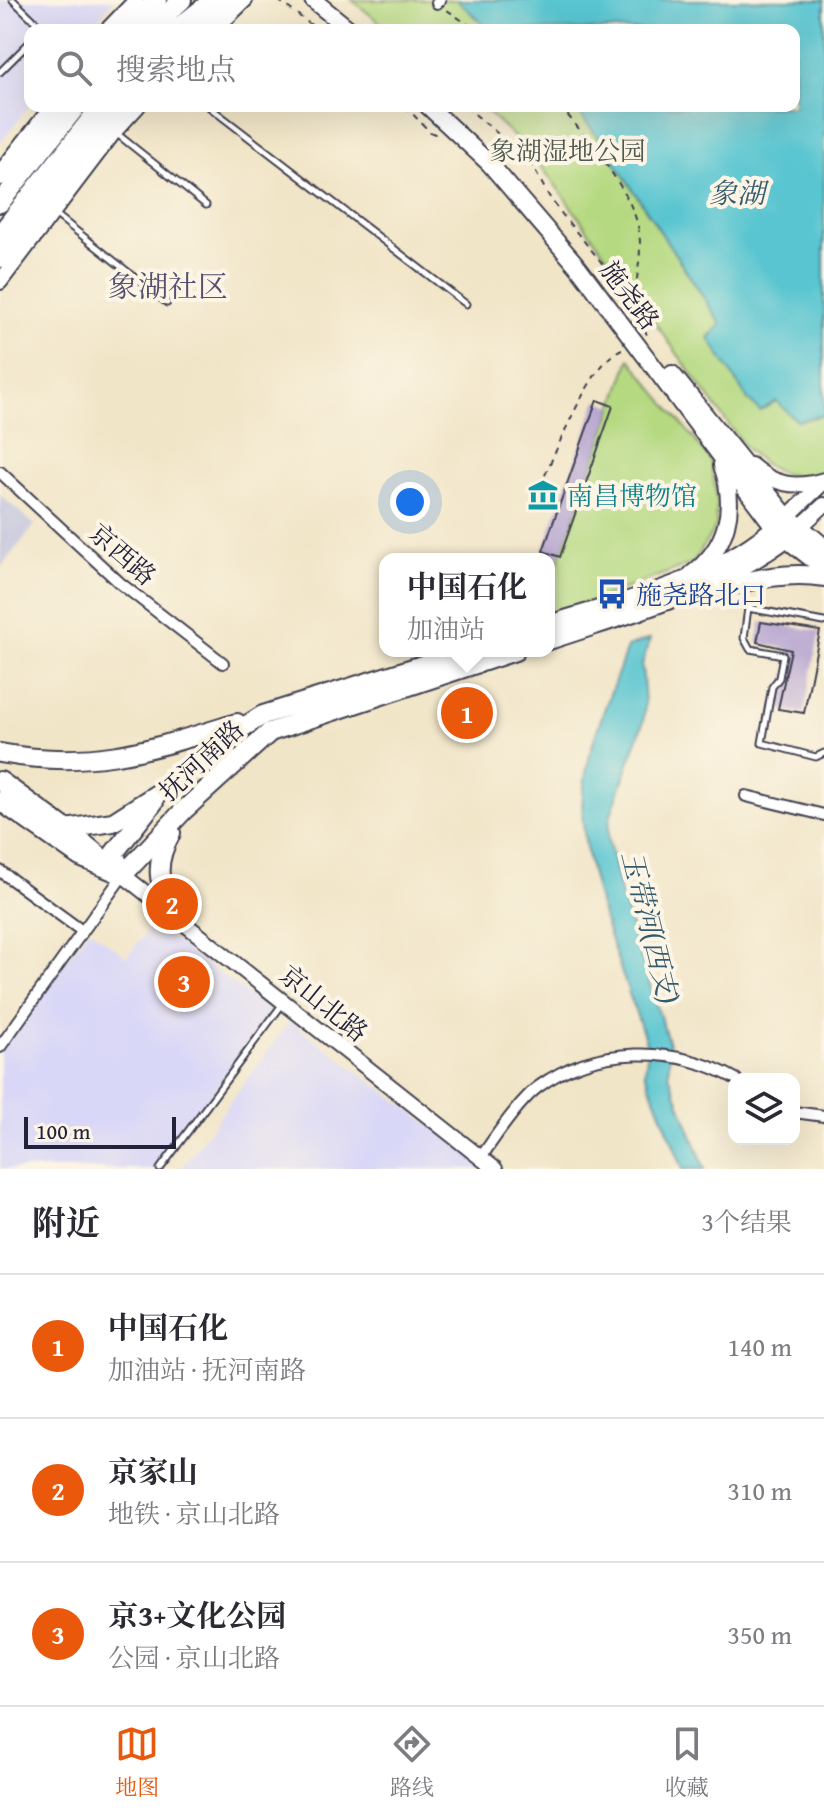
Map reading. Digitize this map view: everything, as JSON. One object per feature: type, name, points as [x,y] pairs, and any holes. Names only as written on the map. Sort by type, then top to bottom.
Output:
[{"type":"highway","points":[[131,24],[157,0]]},
{"type":"highway","points":[[156,24],[182,0]]},
{"type":"highway","points":[[183,24],[213,0]]},
{"type":"highway","points":[[203,24],[233,0]]},
{"type":"highway","points":[[0,176],[50,112]]},
{"type":"highway","points":[[0,203],[72,112]]},
{"type":"highway","points":[[0,234],[96,112]]},
{"type":"highway","points":[[0,258],[113,112]]},
{"type":"highway","points":[[786,528],[824,548]]},
{"type":"highway","points":[[786,528],[824,567]]},
{"type":"highway","points":[[555,623],[729,576],[786,528]]},
{"type":"highway","points":[[555,638],[678,591],[806,574],[824,577]]},
{"type":"highway","name":"抚河南路","points":[[66,829],[113,822],[163,790],[218,743],[263,715],[448,657]]},
{"type":"highway","name":"抚河南路","points":[[123,875],[184,810],[270,732],[497,657]]},
{"type":"highway","points":[[0,753],[83,762],[123,757],[263,715]]},
{"type":"highway","points":[[0,781],[123,875]]},
{"type":"highway","points":[[123,875],[114,853],[163,790]]},
{"type":"highway","points":[[0,801],[80,857],[123,875]]},
{"type":"highway","points":[[175,915],[159,889],[157,870],[162,849],[184,810]]},
{"type":"main road","points":[[113,24],[136,0]]},
{"type":"main road","points":[[220,24],[245,0]]},
{"type":"main road","points":[[298,0],[328,24]]},
{"type":"main road","points":[[313,0],[343,24]]},
{"type":"main road","points":[[0,164],[41,112]]},
{"type":"main road","points":[[0,282],[132,112]]},
{"type":"main road","name":"施尧路","points":[[434,112],[490,164],[579,268],[786,528]]},
{"type":"main road","name":"施尧路","points":[[449,112],[496,155],[585,260],[650,354]]},
{"type":"main road","points":[[722,448],[764,476],[785,485],[809,485],[824,481]]},
{"type":"main road","points":[[678,591],[713,554],[724,538],[730,519],[722,448]]},
{"type":"main road","points":[[786,528],[824,481]]},
{"type":"main road","points":[[786,528],[824,505]]},
{"type":"main road","name":"京山北路","points":[[123,875],[495,1169]]},
{"type":"street","name":"京西路","points":[[0,472],[120,583],[223,663]]},
{"type":"street","points":[[746,796],[824,815]]},
{"type":"street","points":[[0,871],[82,931]]},
{"type":"street","points":[[0,1047],[123,875]]},
{"type":"street","points":[[480,1159],[538,1087],[603,1056],[673,1058],[712,1065],[728,1074]]},
{"type":"street","points":[[800,1113],[824,1116]]},
{"type":"lane","points":[[13,0],[37,24]]},
{"type":"lane","points":[[0,72],[24,48]]},
{"type":"lane","points":[[216,112],[466,304]]},
{"type":"lane","points":[[114,132],[206,205]]},
{"type":"lane","points":[[53,213],[167,303]]},
{"type":"lane","points":[[824,622],[748,608],[744,638],[750,649],[783,655],[779,678],[772,687],[762,743],[816,757],[824,753]]},
{"type":"lane","points":[[160,1169],[284,1002]]},
{"type":"path","points":[[278,0],[310,24]]},
{"type":"path","points":[[438,2],[468,24]]},
{"type":"path","points":[[411,112],[430,132],[451,141]]},
{"type":"path","points":[[472,112],[504,142],[521,153],[538,174],[553,202],[636,307]]},
{"type":"path","points":[[565,112],[586,137],[625,197],[639,228],[641,259],[634,289],[650,354]]},
{"type":"path","points":[[540,486],[609,354],[630,345],[650,354]]},
{"type":"shaded area","points":[[0,0],[113,0],[94,24],[24,24],[24,112],[0,143]]},
{"type":"shaded area","points":[[0,495],[35,525],[0,568]]},
{"type":"shaded area","points":[[152,924],[272,1012],[156,1169],[0,1169],[0,1051],[89,929],[127,957]]},
{"type":"shaded area","points":[[290,1021],[489,1169],[181,1169]]},
{"type":"green space","points":[[352,0],[457,0],[483,24],[382,24]]},
{"type":"green space","name":"象湖湿地公园","points":[[487,112],[579,112],[601,141],[721,324],[709,338],[797,421],[824,415],[823,472],[800,476],[780,472],[745,447],[527,149]]},
{"type":"green space","points":[[630,359],[710,459],[717,500],[716,526],[693,563],[555,615],[555,571]]},
{"type":"water","name":"象湖","points":[[457,0],[824,0],[824,415],[797,421],[776,401],[760,411],[748,400],[709,338],[721,324],[601,141],[579,112],[800,112],[800,24],[483,24]]},
{"type":"water","points":[[650,639],[642,665],[643,723],[610,817],[608,838],[621,895],[669,1044],[669,1075],[705,1169],[683,1169],[645,1072],[648,1048],[605,921],[587,853],[583,821],[583,794],[590,756],[627,647]]},
{"type":"building","points":[[597,400],[613,406],[560,557],[543,551]]},
{"type":"building","points":[[761,622],[820,631],[804,713],[778,709],[791,650],[757,642]]},
{"type":"place","name":"南昌博物馆","points":[[543,495]]},
{"type":"place","name":"施尧路北口","points":[[612,594]]},
{"type":"place","name":"中国石化","points":[[467,713]]},
{"type":"place","name":"京家山","points":[[172,904]]},
{"type":"place","name":"京3+文化公园","points":[[184,982]]},
{"type":"district","name":"象湖社区","points":[[168,286]]},
{"type":"water label","name":"玉带河(西支)","points":[[651,927]]}]
